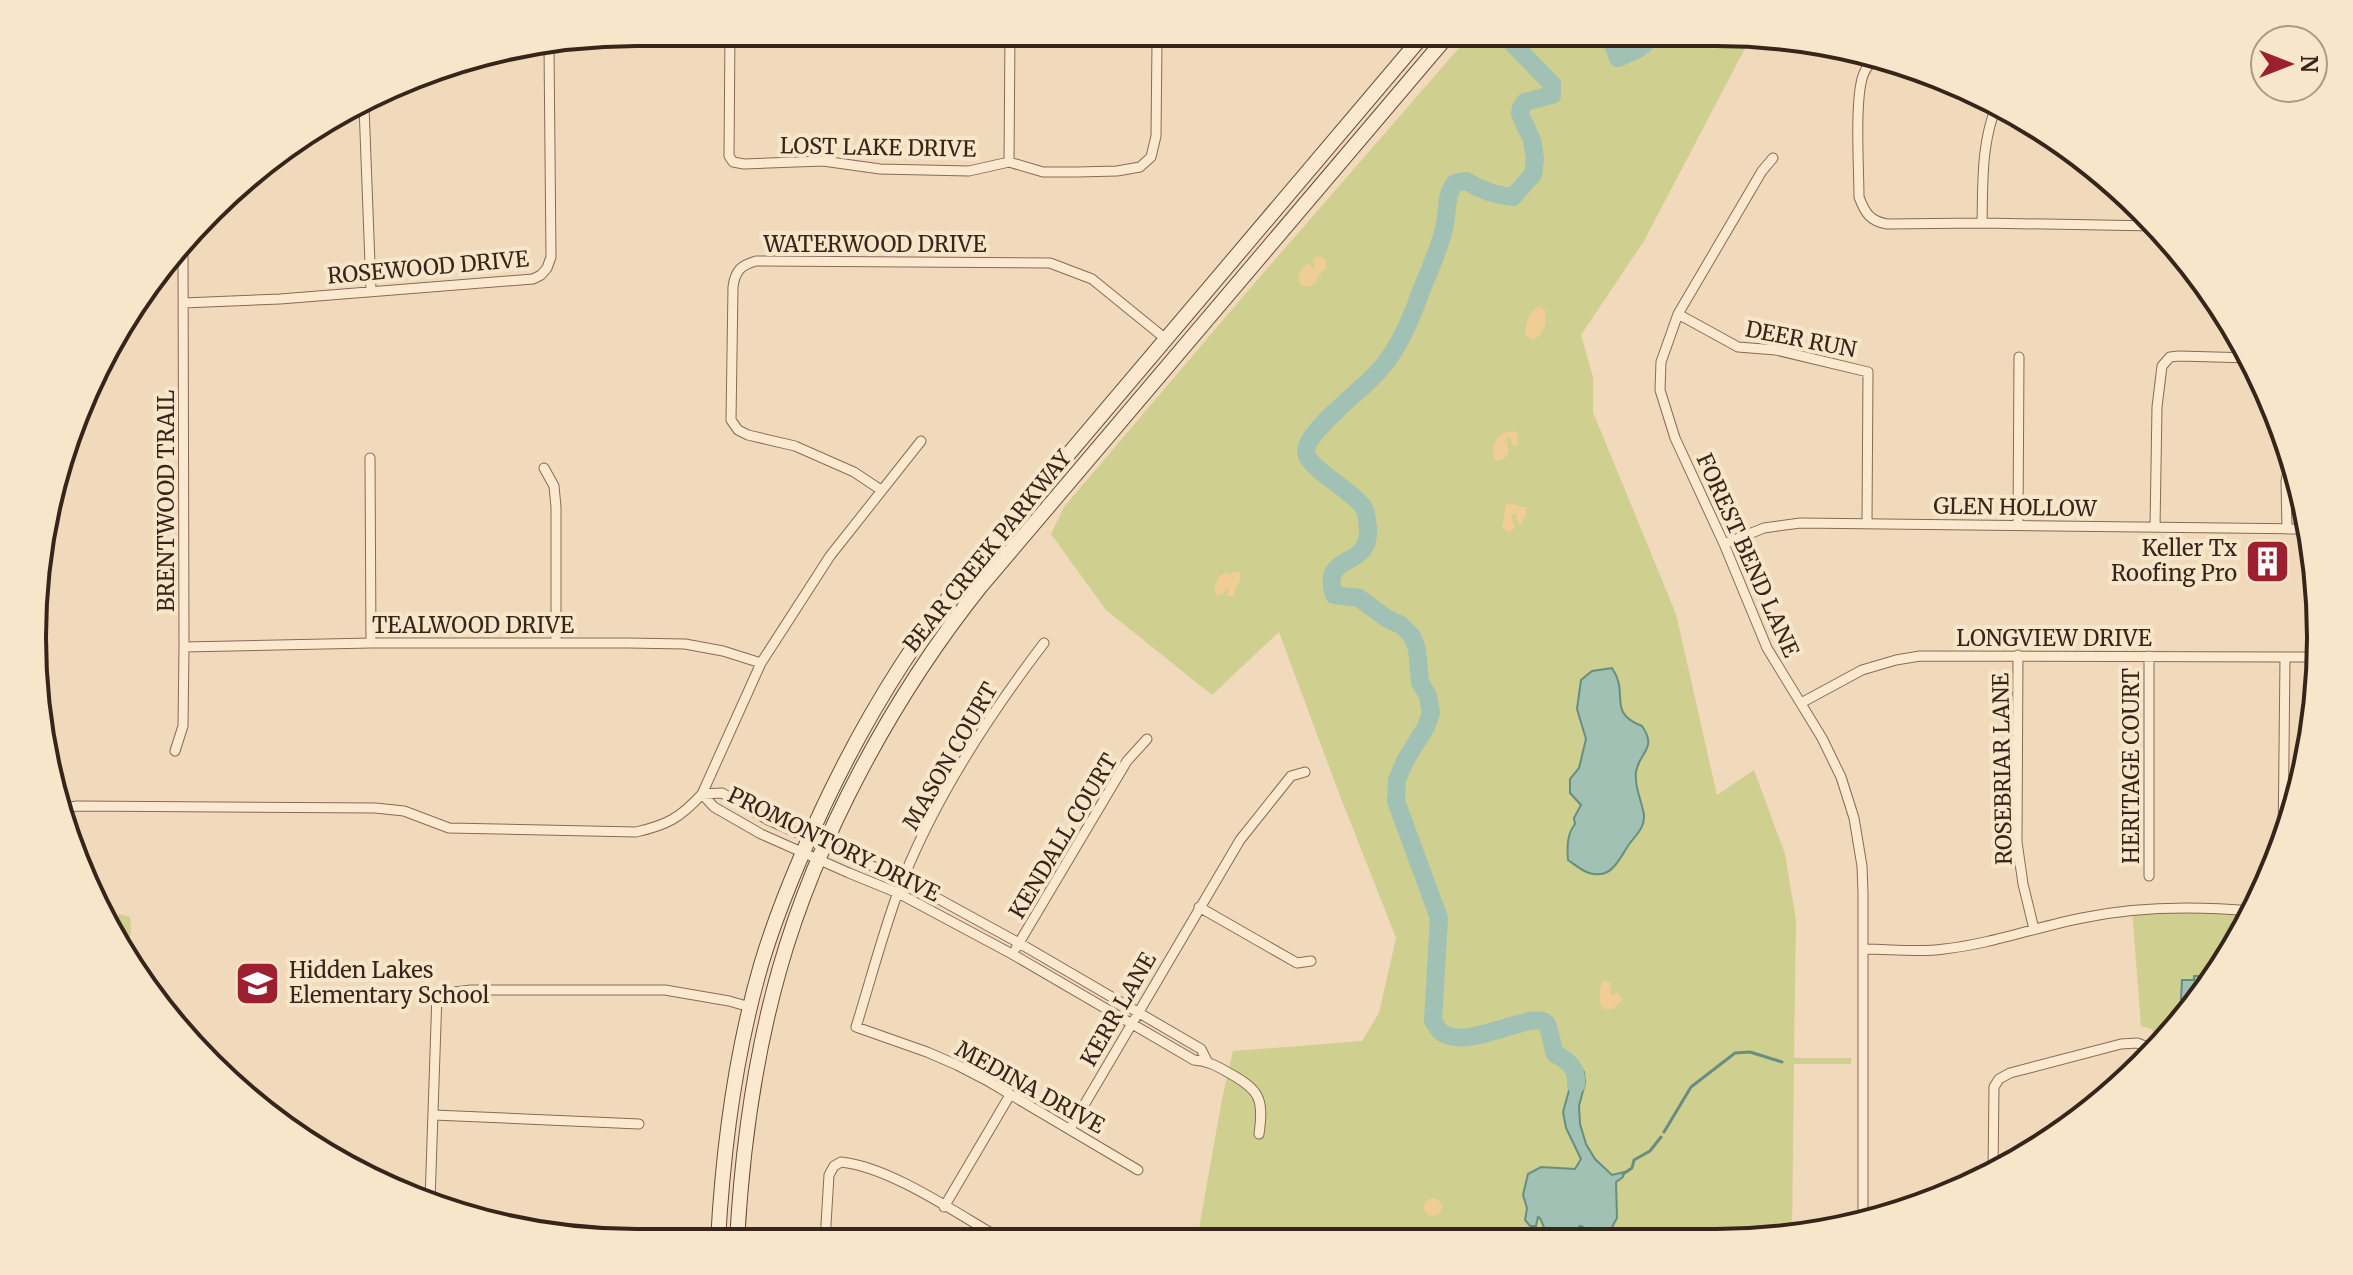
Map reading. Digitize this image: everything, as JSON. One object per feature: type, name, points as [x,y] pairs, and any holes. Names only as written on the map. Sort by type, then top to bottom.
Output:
[{"type":"main road","name":"BEAR CREEK PARKWAY","points":[[719,1229],[725,1146],[741,1049],[774,924],[832,786],[873,710],[916,640],[967,574],[1414,46]]},
{"type":"main road","name":"BEAR CREEK PARKWAY","points":[[738,1229],[744,1148],[759,1052],[779,970],[826,845],[889,720],[952,622],[1439,46]]},
{"type":"street","name":"LOST LAKE DRIVE","points":[[730,46],[729,156],[733,162],[823,161],[880,169],[969,171],[1009,162]]},
{"type":"street","points":[[1010,46],[1009,162],[1043,172],[1117,171],[1140,167],[1151,157],[1156,136],[1157,46]]},
{"type":"street","name":"ROSEWOOD DRIVE","points":[[183,303],[280,299],[533,279],[541,275],[551,257],[549,53]]},
{"type":"street","points":[[1869,66],[1859,86],[1859,197],[1866,212],[1876,222],[2140,226]]},
{"type":"street","points":[[364,113],[371,290]]},
{"type":"street","points":[[1982,223],[1984,151],[1993,115]]},
{"type":"street","name":"FOREST BEND LANE","points":[[1773,158],[1762,171],[1678,314],[1661,362],[1660,390],[1675,438],[1767,648],[1832,758],[1854,818],[1862,866],[1864,949],[1863,1210]]},
{"type":"street","name":"BRENTWOOD TRAIL","points":[[175,751],[183,726],[183,259]]},
{"type":"street","name":"WATERWOOD DRIVE","points":[[881,490],[854,472],[795,446],[748,435],[738,430],[731,420],[733,287],[738,269],[745,264],[756,261],[1050,263],[1092,279],[1167,340]]},
{"type":"street","name":"DEER RUN","points":[[1678,314],[1738,347],[1776,350],[1868,372],[1867,523]]},
{"type":"street","points":[[2018,524],[2019,357]]},
{"type":"street","points":[[2155,527],[2157,407],[2162,366],[2170,357],[2236,358]]},
{"type":"street","points":[[71,807],[375,808],[404,811],[449,828],[477,830],[636,832],[661,826],[686,811],[702,794],[761,663],[830,556],[921,441]]},
{"type":"street","points":[[370,458],[371,643]]},
{"type":"street","points":[[544,468],[554,486],[556,507],[556,642]]},
{"type":"street","points":[[2286,481],[2287,529]]},
{"type":"street","name":"GLEN HOLLOW","points":[[1724,544],[1753,531],[1777,525],[2018,524],[2297,529]]},
{"type":"street","name":"TEALWOOD DRIVE","points":[[184,647],[371,643],[685,644],[723,651],[761,663]]},
{"type":"street","name":"MASON COURT","points":[[856,1027],[898,893],[931,821],[970,750],[1044,643]]},
{"type":"street","name":"ROSEBRIAR LANE","points":[[2018,655],[2017,842],[2034,929]]},
{"type":"street","name":"LONGVIEW DRIVE","points":[[1801,703],[1862,670],[1920,656],[2306,657]]},
{"type":"street","name":"HERITAGE COURT","points":[[2149,656],[2149,876]]},
{"type":"street","points":[[2283,803],[2285,657]]},
{"type":"street","name":"KENDALL COURT","points":[[1012,954],[1127,761],[1147,739]]},
{"type":"street","name":"KERR LANE","points":[[1070,1129],[1240,840],[1291,776],[1305,772]]},
{"type":"street","name":"PROMONTORY DRIVE","points":[[702,794],[722,793],[768,820],[904,880],[1201,1049],[1207,1061]]},
{"type":"street","name":"PROMONTORY DRIVE","points":[[702,794],[714,807],[761,834],[898,893],[1012,954],[1194,1060],[1207,1061],[1246,1083],[1257,1093],[1262,1113],[1259,1134]]},
{"type":"street","points":[[761,834],[768,820]]},
{"type":"street","points":[[858,877],[864,862]]},
{"type":"street","points":[[1199,907],[1297,963],[1311,961]]},
{"type":"street","points":[[1864,949],[1940,950],[1984,944],[2079,918],[2132,909],[2240,910]]},
{"type":"street","points":[[430,1192],[437,994],[471,990],[665,990],[750,1007]]},
{"type":"street","name":"MEDINA DRIVE","points":[[856,1027],[937,1056],[986,1080],[1138,1170]]},
{"type":"street","points":[[1993,1159],[1994,1087],[1999,1079],[2010,1073],[2121,1044],[2144,1046]]},
{"type":"street","points":[[944,1207],[1010,1095]]},
{"type":"street","points":[[434,1115],[639,1124]]},
{"type":"street","points":[[826,1229],[829,1175],[837,1163],[853,1164],[887,1176],[983,1229]]},
{"type":"green space","points":[[1461,46],[1746,47],[1644,241],[1581,335],[1593,377],[1593,412],[1676,614],[1717,795],[1754,770],[1785,854],[1796,920],[1794,1058],[1851,1058],[1851,1064],[1794,1064],[1792,1224],[1716,1229],[1199,1229],[1233,1051],[1362,1041],[1379,1013],[1396,938],[1279,632],[1212,695],[1106,610],[1051,534],[1064,507]]},
{"type":"green space","points":[[2132,909],[2240,911],[2207,966],[2160,1028],[2155,1033],[2141,1026]]},
{"type":"green space","points":[[119,914],[130,917],[129,940],[125,933],[117,918]]},
{"type":"sand","points":[[1315,257],[1326,260],[1326,269],[1309,287],[1301,285],[1298,278],[1302,268],[1309,263],[1314,270],[1312,261]]},
{"type":"sand","points":[[1539,306],[1545,310],[1545,324],[1540,335],[1532,340],[1525,335],[1526,327],[1530,314]]},
{"type":"sand","points":[[1517,433],[1518,444],[1514,447],[1507,437],[1508,454],[1504,459],[1495,460],[1493,449],[1496,440],[1502,434]]},
{"type":"sand","points":[[1506,504],[1526,508],[1526,515],[1518,525],[1516,514],[1511,514],[1515,528],[1509,533],[1502,527]]},
{"type":"sand","points":[[1240,571],[1240,580],[1233,596],[1227,596],[1229,587],[1216,595],[1214,589],[1219,576]]},
{"type":"sand","points":[[1604,980],[1611,983],[1610,994],[1616,992],[1623,999],[1613,1009],[1604,1009],[1600,1004],[1600,988]]},
{"type":"sand","points":[[1433,1198],[1442,1207],[1433,1216],[1424,1207]]},
{"type":"shaded area","points":[[1612,668],[1617,677],[1621,708],[1631,721],[1642,726],[1648,740],[1636,772],[1644,819],[1640,830],[1610,871],[1597,874],[1586,872],[1568,860],[1569,836],[1581,805],[1570,793],[1570,779],[1579,768],[1586,739],[1577,709],[1581,680],[1592,671]]},
{"type":"shaded area","points":[[2194,976],[2200,976],[2185,998],[2181,999],[2182,980],[2194,980]]},
{"type":"shaded area","points":[[1569,1062],[1577,1062],[1584,1072],[1585,1083],[1579,1106],[1586,1144],[1595,1159],[1612,1175],[1624,1172],[1616,1182],[1617,1218],[1611,1229],[1585,1229],[1580,1226],[1577,1229],[1545,1229],[1538,1217],[1536,1226],[1530,1226],[1525,1220],[1527,1208],[1523,1195],[1528,1174],[1541,1167],[1575,1169],[1581,1159],[1566,1128],[1563,1112],[1571,1083],[1567,1071]]},
{"type":"waterway","points":[[1515,46],[1552,84],[1552,95],[1525,102],[1521,108],[1520,114],[1532,140],[1535,159],[1533,174],[1513,197],[1488,192],[1466,181],[1455,183],[1437,251],[1398,344],[1377,373],[1315,433],[1306,451],[1314,465],[1360,503],[1366,514],[1367,541],[1362,550],[1334,572],[1334,595],[1359,598],[1401,625],[1412,636],[1417,649],[1420,682],[1428,696],[1431,713],[1397,780],[1396,801],[1439,918],[1433,1020],[1440,1031],[1451,1037],[1482,1034],[1540,1020],[1547,1024],[1555,1054],[1574,1070],[1576,1085]]},
{"type":"waterway","points":[[1614,46],[1618,58],[1642,46]]},
{"type":"waterway","points":[[1664,1132],[1691,1087],[1735,1053],[1750,1052],[1782,1062]]},
{"type":"waterway","points":[[1623,1174],[1661,1137]]},
{"type":"place","name":"Keller Tx Roofing Pro","points":[[2268,561]]},
{"type":"place","name":"Hidden Lakes Elementary School","points":[[258,983]]}]
